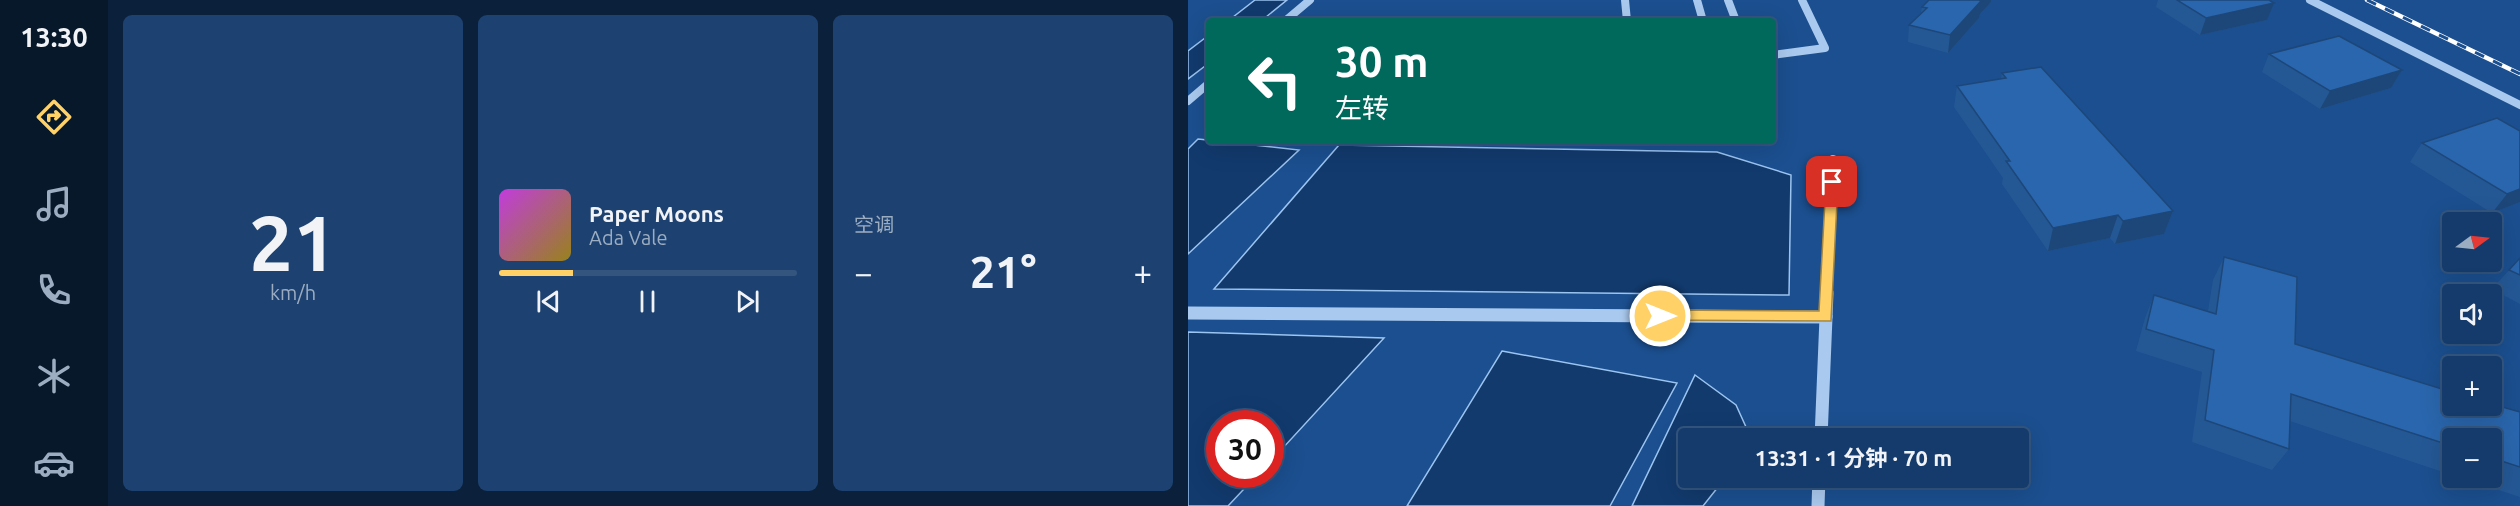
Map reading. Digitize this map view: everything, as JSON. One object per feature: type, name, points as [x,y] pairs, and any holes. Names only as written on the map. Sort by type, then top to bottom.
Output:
[{"type":"street","points":[[1289,18],[1310,0]]},
{"type":"street","points":[[1625,0],[1627,18]]},
{"type":"street","points":[[1697,0],[1702,18]]},
{"type":"street","points":[[1728,0],[1735,18]]},
{"type":"street","points":[[1776,55],[1825,48],[1802,0]]},
{"type":"street","points":[[2310,0],[2520,105]]},
{"type":"street","points":[[1190,97],[1206,85]]},
{"type":"street","points":[[1821,428],[1833,159]]},
{"type":"street","points":[[1188,313],[1826,317]]},
{"type":"street","points":[[1818,506],[1819,488]]},
{"type":"water","points":[[1255,0],[1287,0],[1265,18],[1232,18]]},
{"type":"water","points":[[1206,37],[1206,65],[1188,79],[1188,51]]},
{"type":"water","points":[[1198,139],[1206,140],[1206,144],[1244,144],[1299,150],[1188,254],[1188,149]]},
{"type":"water","points":[[1339,145],[1717,152],[1791,175],[1789,295],[1214,289]]},
{"type":"water","points":[[1188,332],[1384,338],[1284,447],[1284,410],[1206,410],[1206,488],[1245,488],[1228,506],[1188,506]]},
{"type":"water","points":[[1502,351],[1677,383],[1610,506],[1407,506]]},
{"type":"water","points":[[1695,375],[1736,405],[1746,428],[1678,428],[1678,488],[1717,488],[1703,506],[1632,506]]},
{"type":"building","points":[[1929,0],[1981,1],[1950,35],[1909,25],[1927,8],[1922,7]]},
{"type":"building","points":[[2177,0],[2269,0],[2274,3],[2206,18]]},
{"type":"building","points":[[2339,36],[2402,70],[2330,91],[2269,54]]},
{"type":"building","points":[[2041,67],[2173,211],[2123,221],[2118,215],[2053,228],[2006,161],[2010,161],[1957,86],[2006,78],[2002,73]]},
{"type":"building","points":[[2497,118],[2520,131],[2520,189],[2507,194],[2422,143]]},
{"type":"building","points":[[2224,257],[2297,277],[2295,344],[2442,389],[2442,416],[2502,416],[2502,407],[2520,412],[2520,467],[2502,461],[2502,428],[2442,428],[2442,443],[2291,394],[2289,449],[2205,420],[2214,350],[2146,329],[2154,295],[2216,314]]},
{"type":"building","points":[[2520,258],[2520,275],[2509,270]]},
{"type":"railway","points":[[2367,0],[2520,74]]},
{"type":"route","points":[[1660,316],[1826,317],[1832,182]]}]
